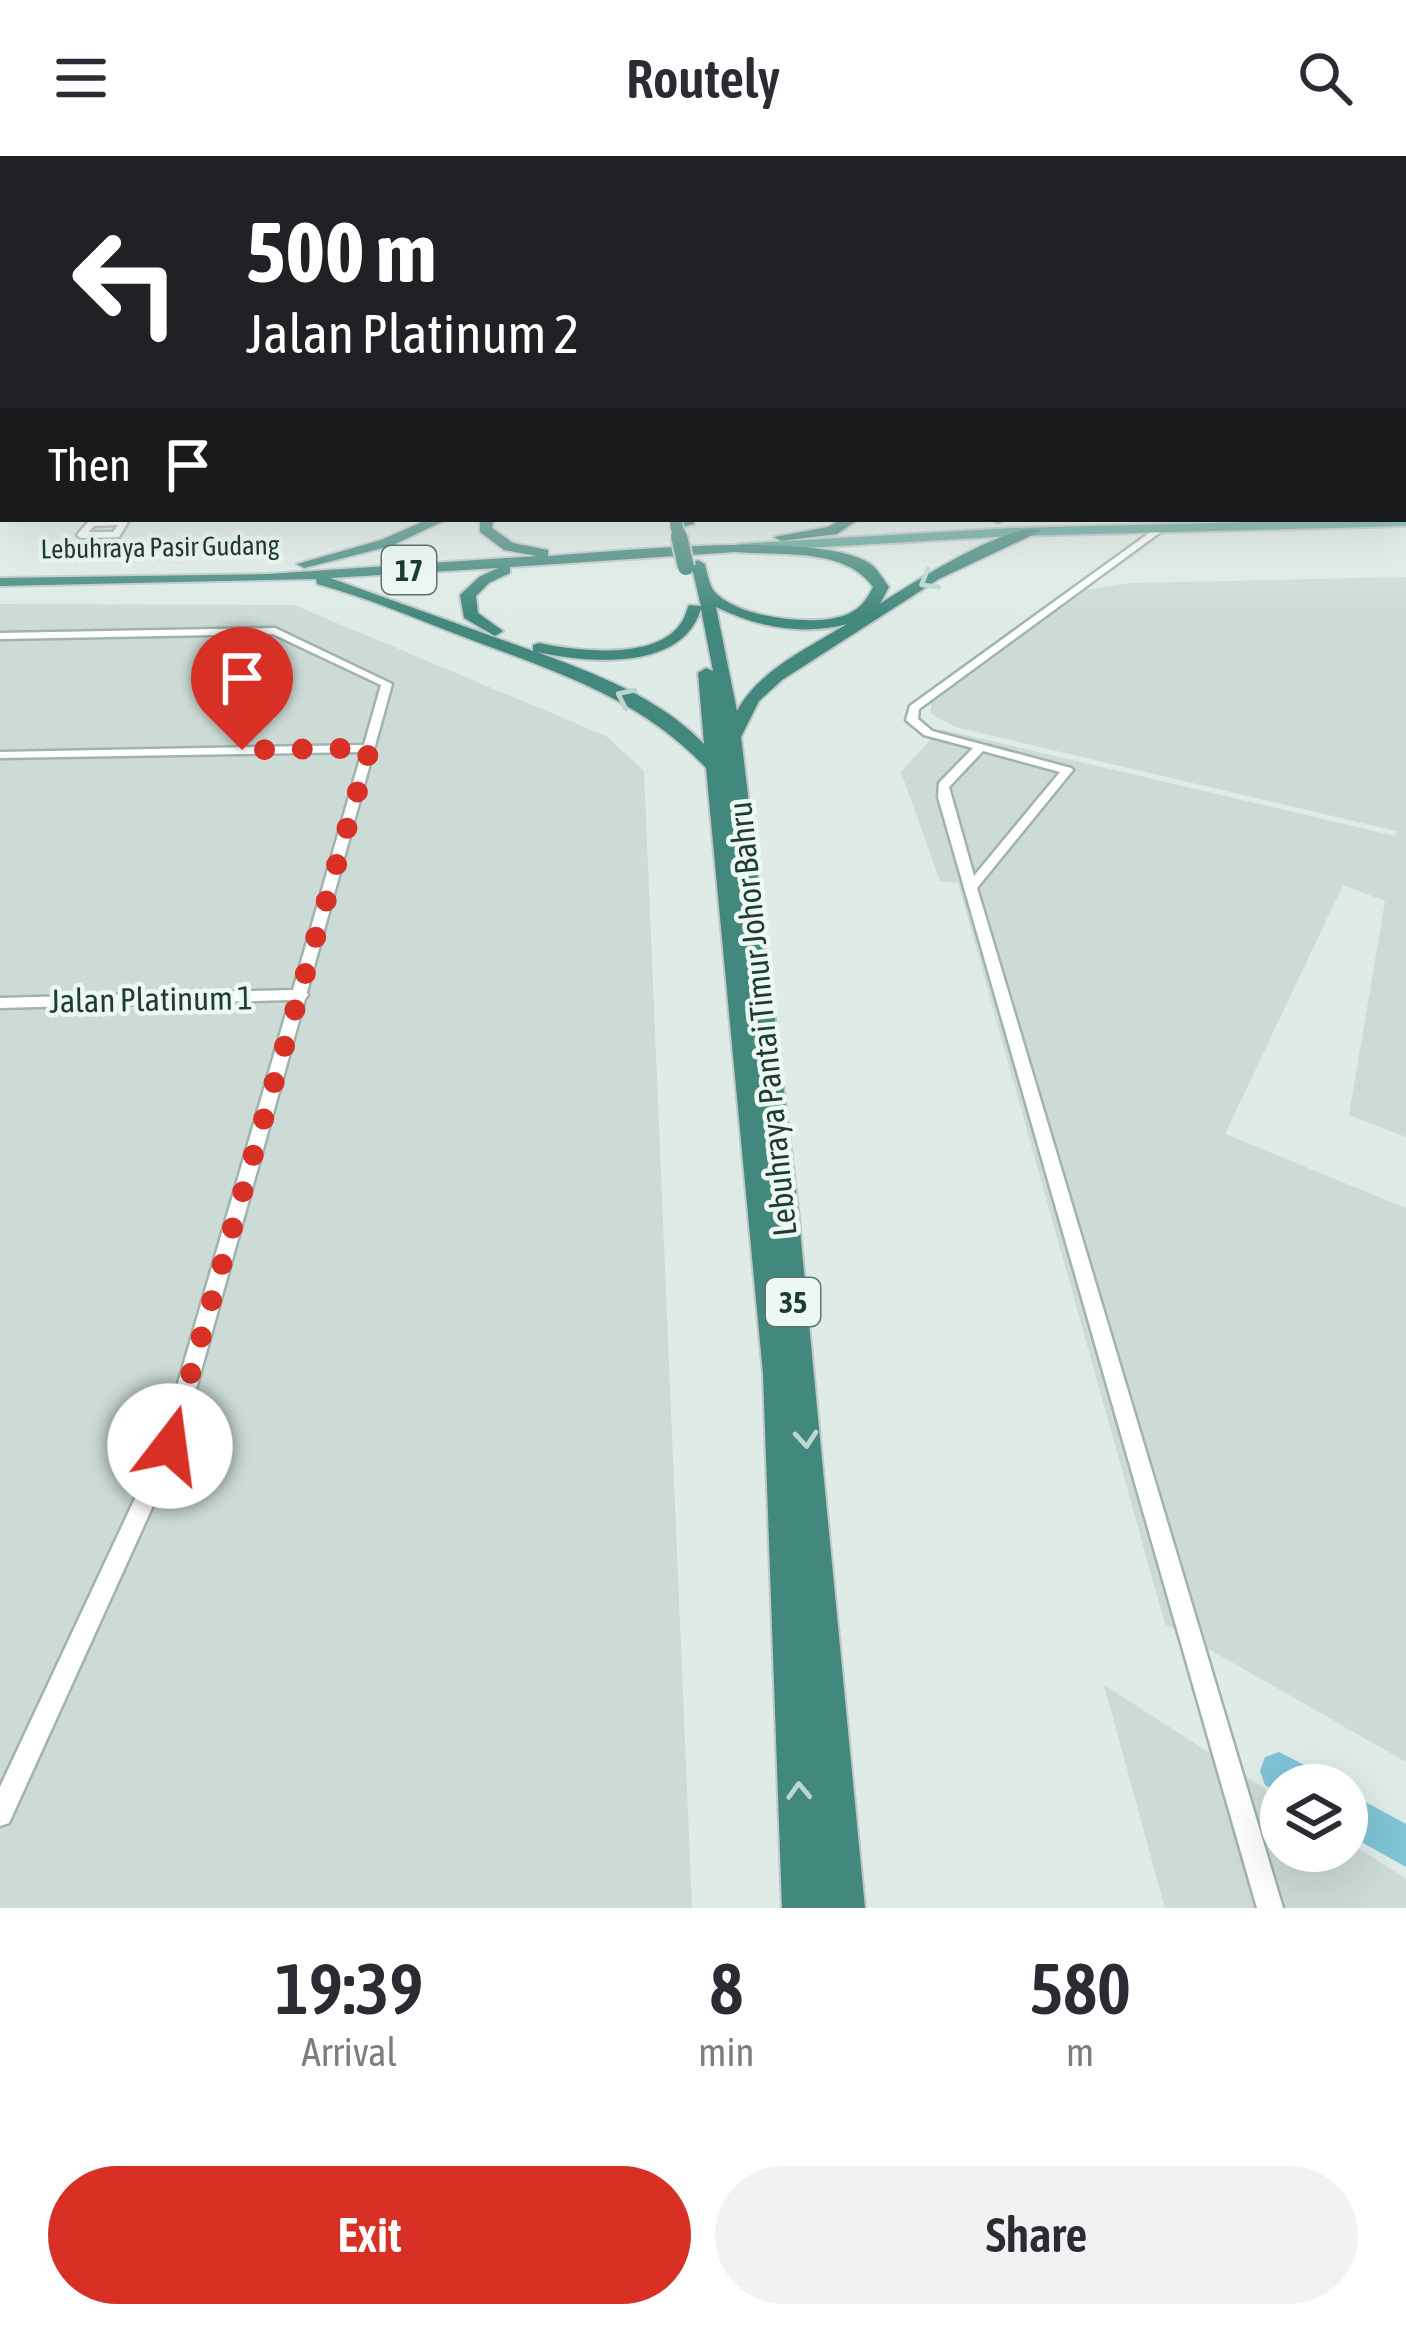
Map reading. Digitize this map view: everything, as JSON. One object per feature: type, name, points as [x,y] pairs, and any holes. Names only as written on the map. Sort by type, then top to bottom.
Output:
[{"type":"highway","points":[[270,574],[361,551],[434,522]]},
{"type":"highway","points":[[486,522],[485,529],[497,542],[551,558]]},
{"type":"highway","points":[[681,522],[692,565]]},
{"type":"highway","name":"Lebuhraya Pasir Gudang","points":[[0,578],[270,574],[551,558],[812,535],[848,522]]},
{"type":"highway","points":[[731,738],[752,699],[776,676],[934,576],[982,550],[1039,528]]},
{"type":"highway","points":[[704,590],[718,604],[743,616],[789,625],[842,620],[878,599],[877,577],[853,561],[802,550],[735,548]]},
{"type":"highway","name":"17","points":[[551,558],[735,548]]},
{"type":"highway","points":[[551,558],[484,580],[468,596],[470,615],[520,642],[600,656],[668,642],[688,628],[694,608]]},
{"type":"highway","name":"Lebuhraya Pantai Timur Johor Bahru","points":[[692,565],[704,590],[720,652],[731,738],[795,1315],[844,1908]]},
{"type":"highway","name":"Lebuhraya Pantai Timur Johor Bahru","points":[[692,565],[778,1374],[803,1908]]},
{"type":"highway","points":[[270,574],[335,584],[578,676],[635,701],[674,725],[717,767]]},
{"type":"main road","points":[[1010,522],[1039,528],[1162,528],[1308,522]]},
{"type":"main road","points":[[812,535],[1188,522]]},
{"type":"main road","name":"17","points":[[735,548],[1039,528]]},
{"type":"street","points":[[973,885],[1066,770],[928,733],[912,720],[914,708],[1162,528]]},
{"type":"street","points":[[0,636],[281,632],[386,682],[301,995],[163,1467],[0,1814]]},
{"type":"street","points":[[0,755],[370,748]]},
{"type":"street","points":[[979,749],[942,791],[1270,1908]]},
{"type":"street","name":"Jalan Platinum 1","points":[[0,1003],[301,995]]},
{"type":"shaded area","points":[[1406,577],[1406,1137],[1349,1115],[1385,901],[1343,885],[1225,1134],[1406,1208],[1406,1762],[1165,1624],[958,883],[940,881],[901,772],[940,729],[1395,836],[1396,831],[955,727],[931,714],[931,702],[1080,591],[1128,583]]},
{"type":"shaded area","points":[[0,604],[294,605],[606,736],[644,771],[692,1908],[0,1908]]},
{"type":"shaded area","points":[[1104,1685],[1260,1785],[1260,1872],[1368,1872],[1368,1855],[1406,1879],[1406,1908],[1165,1908]]},
{"type":"waterway","points":[[1368,1824],[1406,1847]]},
{"type":"route","points":[[170,1446],[370,748],[242,750]]}]
